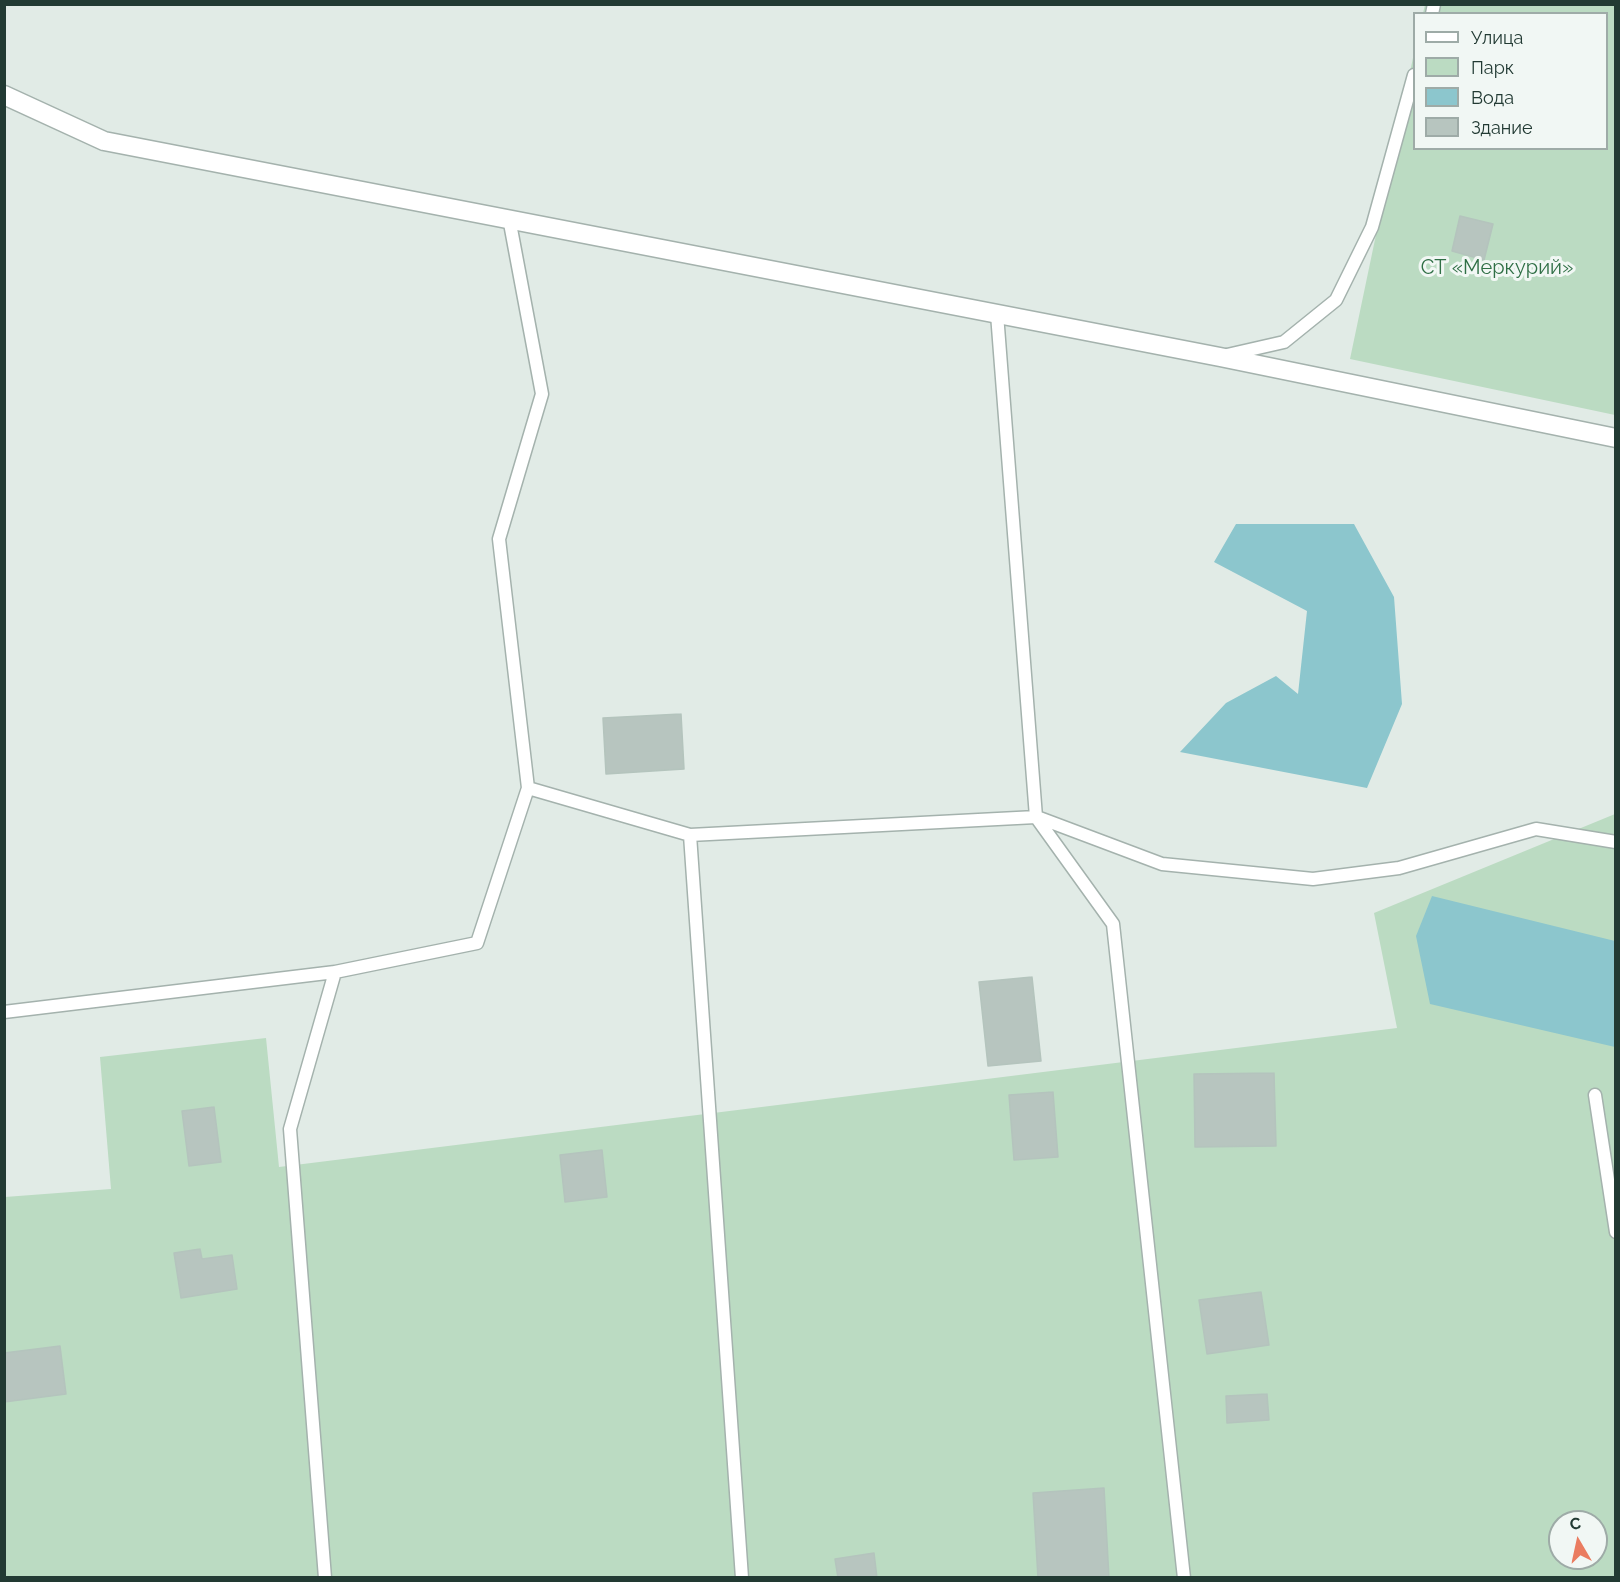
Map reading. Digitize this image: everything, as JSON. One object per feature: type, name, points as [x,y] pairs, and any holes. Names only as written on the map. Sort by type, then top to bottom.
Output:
[{"type":"street","points":[[4,95],[104,141],[1220,357],[1615,438]]},
{"type":"lane","points":[[1220,357],[1284,342],[1336,300],[1372,227],[1413,79]]},
{"type":"lane","points":[[4,1012],[335,972],[477,943],[528,788],[499,538],[542,394],[509,218]]},
{"type":"lane","points":[[997,314],[1036,817],[1113,924],[1184,1578]]},
{"type":"lane","points":[[528,788],[690,835],[1036,817],[1162,864],[1312,879],[1399,868],[1536,829],[1616,842]]},
{"type":"lane","points":[[690,835],[742,1578]]},
{"type":"lane","points":[[325,1578],[290,1129],[335,972]]},
{"type":"lane","points":[[1596,1095],[1616,1232]]},
{"type":"green space","name":"СТ «Меркурий»","points":[[1425,5],[1615,5],[1615,415],[1350,359],[1413,58],[1413,150],[1608,150],[1608,12],[1423,12]]},
{"type":"green space","points":[[1615,814],[1615,1577],[5,1578],[5,1197],[111,1189],[100,1057],[266,1038],[279,1167],[1397,1028],[1374,913]]},
{"type":"water","points":[[1236,524],[1354,524],[1394,597],[1402,704],[1367,788],[1180,752],[1226,703],[1276,676],[1298,694],[1307,611],[1214,562]]},
{"type":"water","points":[[1432,896],[1615,941],[1615,1047],[1430,1004],[1416,936]]},
{"type":"building","points":[[1460,216],[1493,224],[1484,260],[1452,251]]},
{"type":"building","points":[[681,714],[684,769],[606,774],[603,718]]},
{"type":"building","points":[[1032,977],[1041,1061],[988,1066],[979,982]]},
{"type":"building","points":[[1274,1073],[1276,1146],[1195,1147],[1194,1074]]},
{"type":"building","points":[[1053,1092],[1058,1157],[1014,1160],[1009,1095]]},
{"type":"building","points":[[214,1107],[221,1162],[189,1166],[182,1111]]},
{"type":"building","points":[[602,1150],[607,1197],[565,1202],[560,1155]]},
{"type":"building","points":[[200,1249],[202,1259],[232,1255],[237,1289],[181,1298],[174,1253]]},
{"type":"building","points":[[1261,1292],[1269,1345],[1207,1354],[1199,1300]]},
{"type":"building","points":[[60,1346],[66,1394],[4,1402],[4,1353]]},
{"type":"building","points":[[1267,1394],[1269,1420],[1227,1423],[1226,1396]]},
{"type":"building","points":[[1104,1488],[1109,1578],[1038,1578],[1033,1493]]},
{"type":"building","points":[[874,1553],[877,1578],[838,1578],[835,1559]]}]
